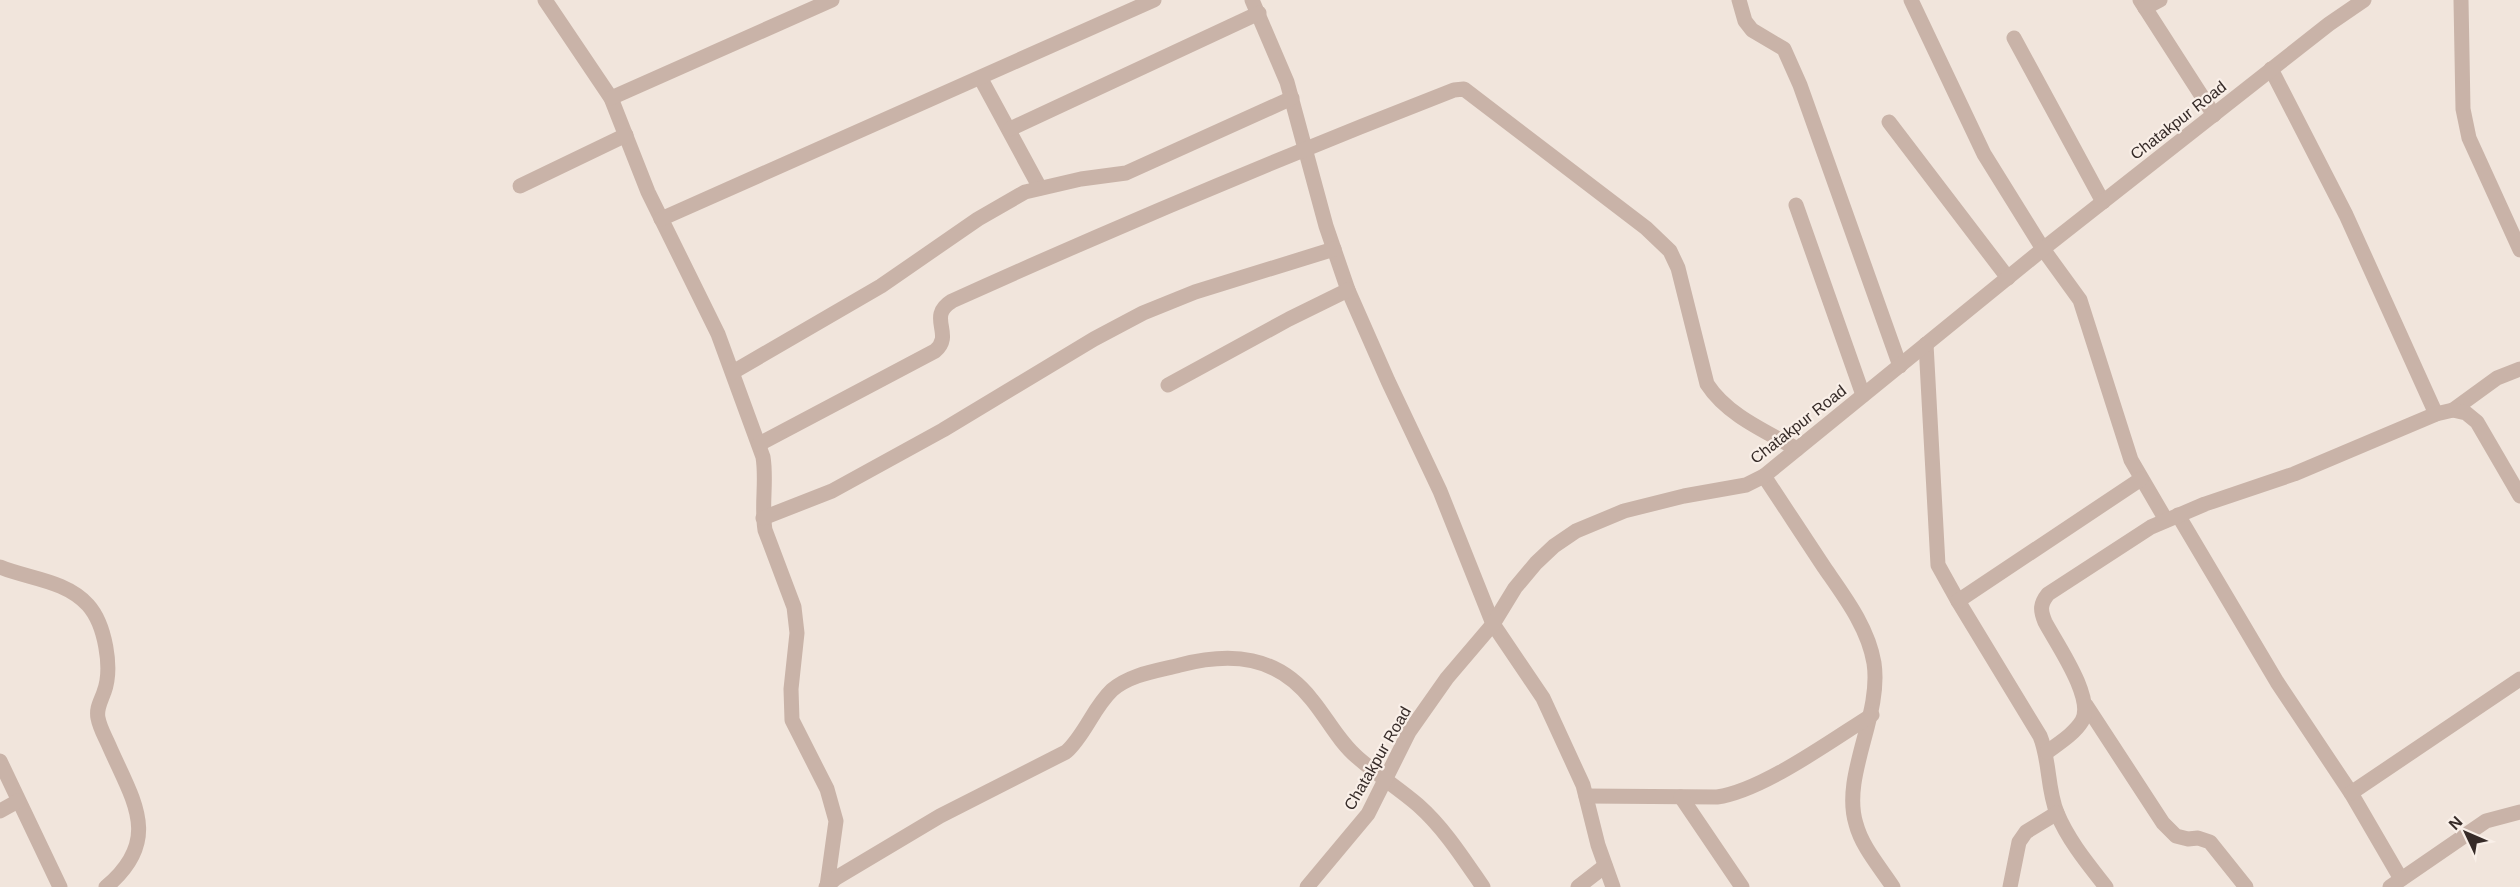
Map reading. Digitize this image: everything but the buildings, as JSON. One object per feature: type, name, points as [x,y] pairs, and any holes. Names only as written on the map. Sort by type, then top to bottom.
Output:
[{"type":"street","points":[[545,0],[611,98],[661,219],[718,334],[759,444],[766,473],[763,518],[765,530],[794,607],[797,633],[790,707],[792,720],[827,789],[836,821],[826,886]]},
{"type":"street","points":[[611,98],[832,0]]},
{"type":"street","points":[[661,219],[981,79],[1154,0]]},
{"type":"street","points":[[1739,0],[1745,21],[1752,30],[1784,49],[1800,85],[1900,366]]},
{"type":"street","points":[[1911,0],[1984,154],[2043,249],[2083,307],[2131,460],[2141,479],[2172,518],[2350,793],[2396,883],[2486,821],[2520,812]]},
{"type":"street","points":[[2160,0],[2142,4],[2214,115]]},
{"type":"street","name":"Chatakpur Road","points":[[1306,887],[1368,814],[1409,732],[1447,678],[1493,624],[1515,588],[1536,563],[1576,531],[1624,511],[1684,496],[1746,485],[1764,476],[2043,249],[2271,69],[2364,0]]},
{"type":"street","points":[[2461,0],[2463,108],[2469,138],[2520,250]]},
{"type":"street","points":[[1010,129],[1255,7],[1276,52],[1292,98],[1326,226],[1348,290],[1440,490],[1493,624],[1543,699],[1583,785],[1613,887]]},
{"type":"street","points":[[2014,38],[2103,202]]},
{"type":"street","points":[[2271,69],[2346,215],[2436,414]]},
{"type":"street","points":[[981,79],[1040,188]]},
{"type":"street","points":[[759,444],[935,351],[940,347],[944,338],[940,313],[944,306],[1127,222],[1305,147],[1454,90],[1464,89],[1646,228],[1670,251],[1678,268],[1707,384],[1716,399],[1730,410],[1797,449]]},
{"type":"street","points":[[733,372],[881,286],[978,219],[1025,192],[1126,173],[1292,98]]},
{"type":"street","points":[[1889,122],[2008,278]]},
{"type":"street","points":[[520,186],[626,135]]},
{"type":"street","points":[[1796,205],[1863,395]]},
{"type":"street","points":[[763,518],[831,491],[852,480],[943,430],[1094,339],[1143,313],[1195,292],[1334,249]]},
{"type":"street","points":[[1168,385],[1289,319],[1348,290]]},
{"type":"street","points":[[1926,344],[1938,565],[2040,736],[2047,752],[2057,813],[2080,853],[2106,887]]},
{"type":"street","points":[[2246,887],[2210,842],[2198,838],[2188,839],[2176,836],[2163,823],[2086,705],[2082,690],[2040,611],[2041,602],[2048,594],[2125,542],[2172,518],[2205,504],[2294,474],[2436,414],[2453,410],[2497,378],[2520,369]]},
{"type":"street","points":[[2453,410],[2466,413],[2476,422],[2520,496]]},
{"type":"street","points":[[1764,476],[1852,609],[1869,642],[1875,665],[1872,714],[1858,763],[1853,795],[1855,821],[1859,835],[1893,887]]},
{"type":"street","points":[[1958,601],[2141,479]]},
{"type":"street","points":[[0,567],[53,583],[88,605],[106,645],[108,670],[97,716],[138,812],[139,837],[132,857],[118,877],[106,887]]},
{"type":"street","points":[[826,886],[940,816],[1066,752],[1077,742],[1099,706],[1112,691],[1131,678],[1195,662],[1237,657],[1260,662],[1285,675],[1310,697],[1356,757],[1386,778],[1438,826],[1483,887]]},
{"type":"street","points":[[2350,793],[2520,679]]},
{"type":"street","points":[[2047,752],[2074,731],[2083,718],[2086,705]]},
{"type":"street","points":[[1586,796],[1733,795],[1800,759],[1872,714]]},
{"type":"street","points":[[0,761],[60,887]]},
{"type":"street","points":[[1681,797],[1742,887]]},
{"type":"street","points":[[0,812],[18,801]]},
{"type":"street","points":[[2010,887],[2019,842],[2026,832],[2057,813]]},
{"type":"street","points":[[1578,887],[1605,866]]}]
